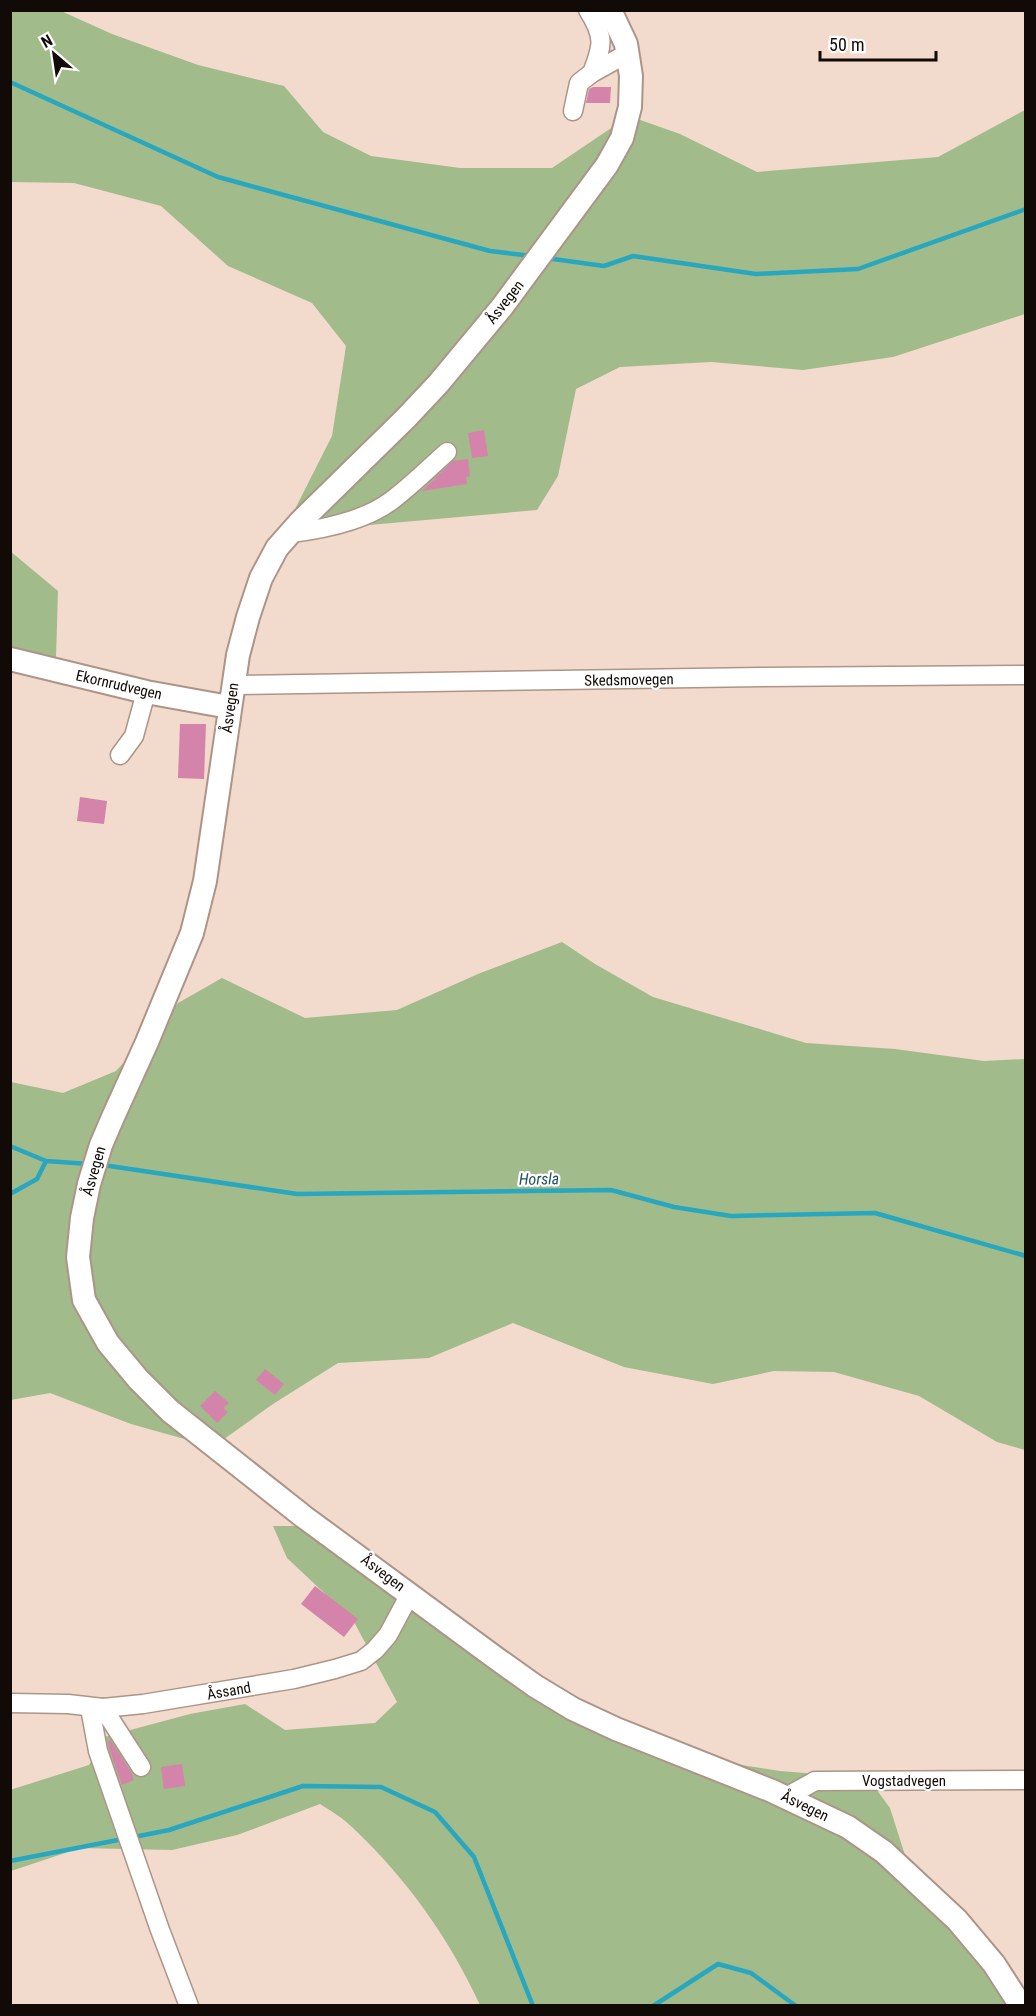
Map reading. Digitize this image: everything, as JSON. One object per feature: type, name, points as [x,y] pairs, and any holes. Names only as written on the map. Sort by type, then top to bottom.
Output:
[{"type":"main road","name":"Åsvegen","points":[[610,10],[626,44],[631,76],[630,107],[622,138],[607,165],[502,307],[438,384],[291,533],[278,548],[261,578],[248,617],[231,696],[205,881],[192,933],[101,1145],[89,1184],[82,1218],[78,1257],[84,1300],[108,1343],[170,1412],[295,1509],[535,1686],[573,1709],[616,1729],[786,1797],[848,1827],[884,1852],[957,1920],[994,1964],[1021,2006]]},
{"type":"main road","name":"Ekornrudvegen","points":[[10,659],[146,692],[231,696]]},
{"type":"street","points":[[588,10],[601,37],[602,49],[592,73]]},
{"type":"street","points":[[573,111],[579,83],[627,53]]},
{"type":"street","points":[[291,533],[314,530],[369,514],[390,502],[447,452]]},
{"type":"street","name":"Skedsmovegen","points":[[231,696],[761,677],[1026,675]]},
{"type":"street","points":[[120,755],[134,736],[146,692]]},
{"type":"street","name":"Åssand","points":[[10,1703],[68,1704],[97,1708],[170,1701],[335,1670],[361,1660],[375,1650],[388,1635],[410,1594]]},
{"type":"street","points":[[97,1708],[141,1767]]},
{"type":"street","points":[[97,1708],[98,1751],[189,2006]]},
{"type":"street","name":"Vogstadvegen","points":[[786,1797],[815,1781],[1026,1780]]},
{"type":"green space","points":[[11,11],[61,11],[112,34],[198,65],[284,86],[323,132],[371,156],[460,168],[552,168],[629,116],[680,134],[757,172],[938,157],[1025,110],[1025,314],[893,357],[803,370],[711,362],[620,367],[576,389],[558,476],[537,510],[358,526],[291,517],[332,436],[346,346],[312,303],[228,266],[161,206],[74,183],[11,182]]},
{"type":"green space","points":[[10,551],[58,591],[56,657],[11,653]]},
{"type":"green space","points":[[562,942],[653,997],[806,1043],[895,1049],[984,1061],[1025,1059],[1025,1450],[997,1442],[919,1396],[834,1372],[774,1371],[713,1384],[624,1367],[513,1323],[429,1358],[338,1363],[273,1404],[213,1447],[131,1424],[50,1393],[11,1400],[11,1082],[63,1093],[116,1071],[178,1003],[222,978],[305,1018],[397,1010],[478,974]]},
{"type":"green space","points":[[273,1526],[313,1526],[524,1686],[690,1757],[780,1771],[868,1778],[890,1808],[910,1871],[1021,2005],[480,2005],[455,1956],[409,1889],[353,1828],[320,1804],[237,1835],[172,1850],[80,1848],[11,1871],[10,1790],[89,1765],[104,1737],[190,1714],[245,1704],[285,1730],[375,1723],[397,1702],[353,1620],[287,1558]]},
{"type":"building","points":[[611,87],[610,103],[586,103],[589,89]]},
{"type":"building","points":[[484,430],[488,456],[472,458],[468,433]]},
{"type":"building","points":[[468,459],[470,476],[466,477],[467,484],[422,491],[453,461]]},
{"type":"building","points":[[180,724],[206,724],[204,779],[178,778]]},
{"type":"building","points":[[80,797],[107,801],[104,824],[77,821]]},
{"type":"building","points":[[265,1369],[284,1384],[275,1395],[256,1380]]},
{"type":"building","points":[[215,1391],[229,1403],[223,1408],[228,1412],[217,1423],[200,1406]]},
{"type":"building","points":[[315,1586],[358,1619],[344,1637],[301,1604]]},
{"type":"building","points":[[110,1740],[134,1780],[122,1785],[109,1748],[108,1741]]},
{"type":"building","points":[[182,1764],[185,1786],[164,1789],[161,1767]]},
{"type":"waterway","points":[[10,82],[218,177],[490,251],[532,256]]},
{"type":"waterway","points":[[546,258],[604,266],[633,256],[756,274],[858,269],[1026,209]]},
{"type":"waterway","name":"Horsla","points":[[10,1146],[46,1161],[89,1164]]},
{"type":"waterway","points":[[10,1194],[37,1179],[46,1161]]},
{"type":"waterway","name":"Horsla","points":[[103,1165],[297,1194],[611,1190],[674,1207],[731,1216],[875,1213],[1026,1256]]},
{"type":"waterway","points":[[134,1837],[169,1830],[303,1786],[381,1787],[435,1812],[474,1857],[533,2006]]},
{"type":"waterway","points":[[10,1861],[123,1839]]},
{"type":"waterway","points":[[653,2006],[718,1964],[751,1973],[796,2006]]}]
